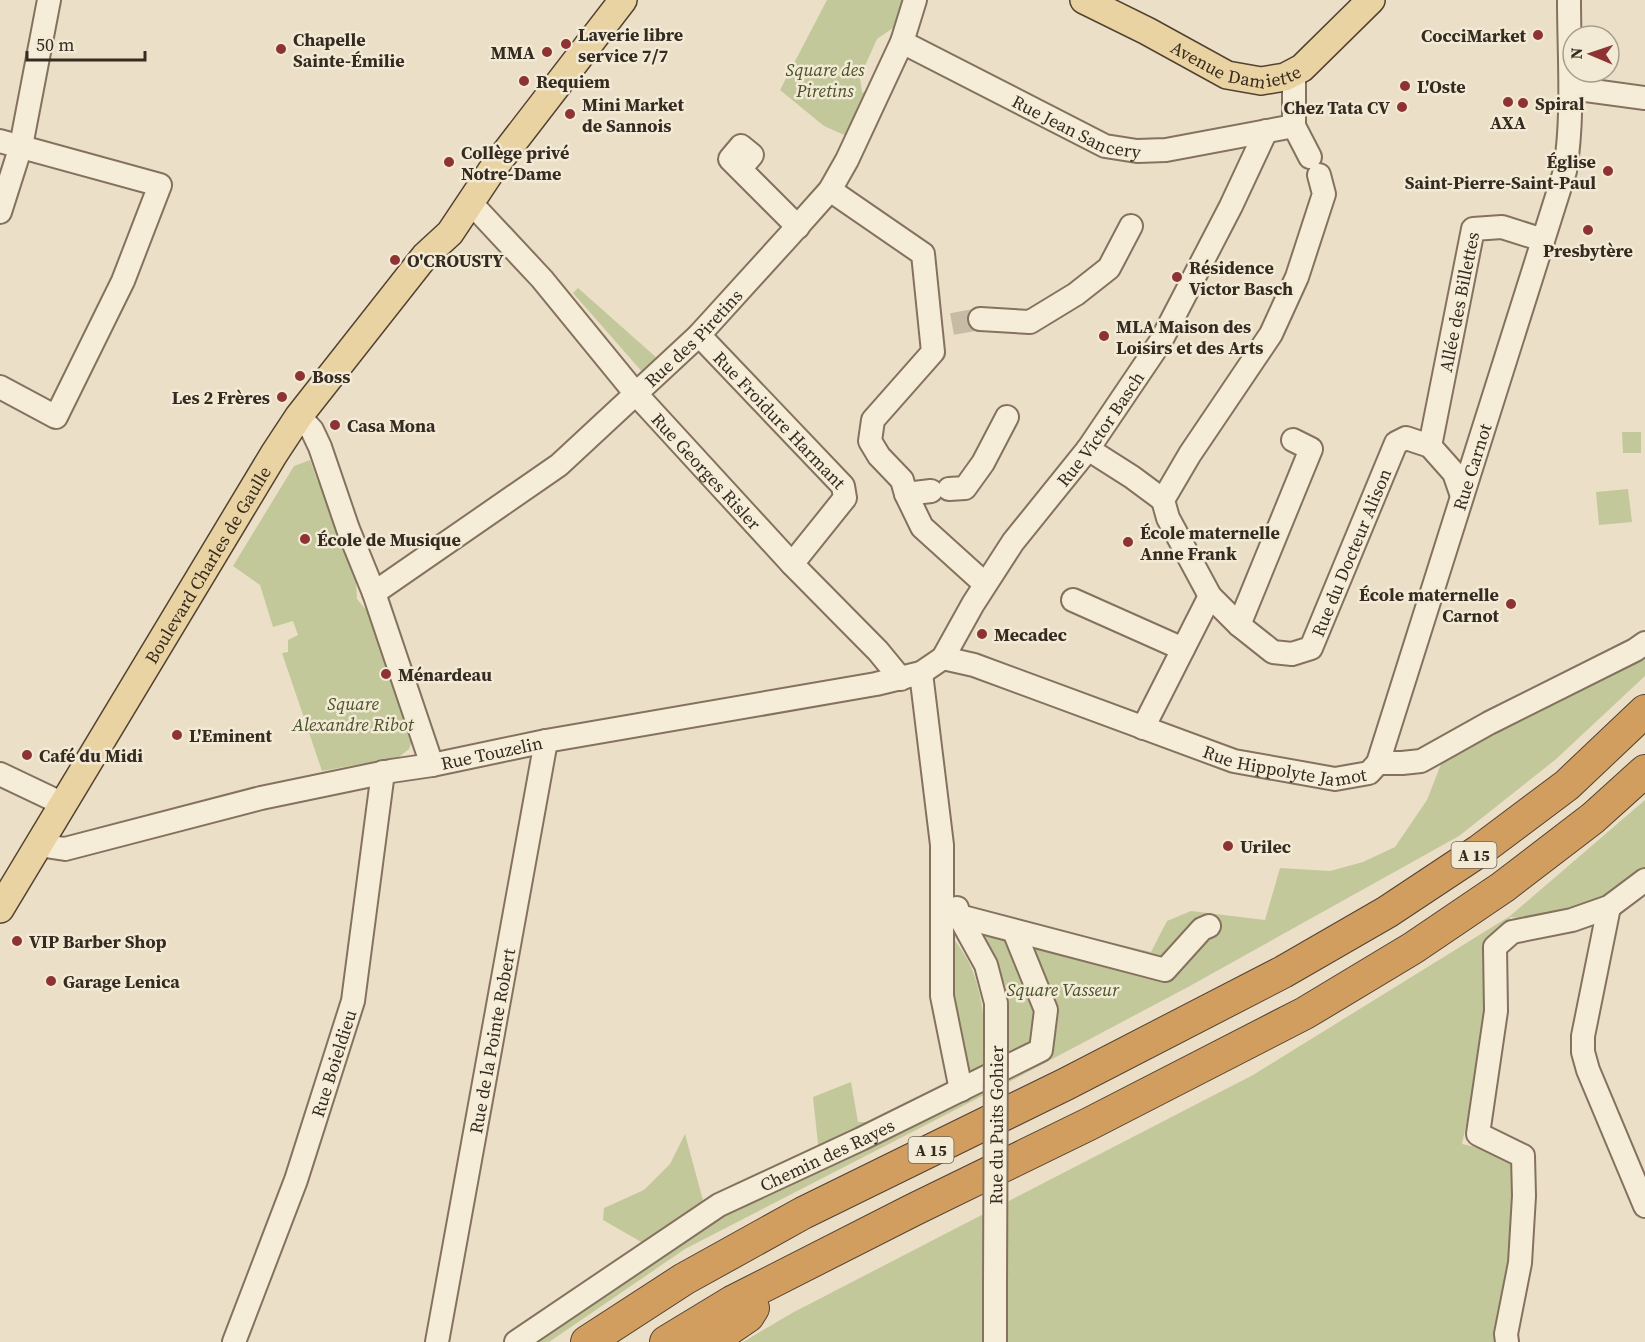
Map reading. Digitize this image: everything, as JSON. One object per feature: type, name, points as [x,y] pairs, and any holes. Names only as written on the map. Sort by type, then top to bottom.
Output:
[{"type":"highway","name":"A 15","points":[[587,1342],[684,1279],[803,1213],[1087,1073],[1283,972],[1387,912],[1479,851],[1567,784],[1645,711]]},
{"type":"highway","name":"A 15","points":[[666,1342],[732,1302],[1089,1124],[1305,1013],[1413,948],[1503,887],[1593,818],[1645,771]]},
{"type":"highway","points":[[710,1342],[748,1316],[767,1285]]},
{"type":"main road","name":"Avenue Damiette","points":[[1083,0],[1137,26],[1227,75],[1261,81],[1278,79],[1302,69],[1371,0]]},
{"type":"main road","name":"Avenue Damiette","points":[[1112,0],[1236,62],[1258,66],[1276,63],[1292,53],[1345,0]]},
{"type":"main road","name":"Boulevard Charles de Gaulle","points":[[4,897],[39,844],[241,506],[299,416],[425,256],[450,233],[492,170],[621,2]]},
{"type":"main road","name":"Boulevard Charles de Gaulle","points":[[425,256],[439,225],[492,170]]},
{"type":"street","points":[[0,212],[11,143],[48,0]]},
{"type":"street","name":"Rue des Piretins","points":[[374,593],[559,465],[699,335],[798,227],[830,190],[847,160],[902,42],[915,0]]},
{"type":"street","name":"Rue Carnot","points":[[1378,764],[1565,171],[1570,137],[1569,0]]},
{"type":"street","name":"Rue Jean Sancery","points":[[902,42],[1105,146],[1137,151],[1166,150],[1266,131]]},
{"type":"street","points":[[1088,449],[1163,500],[1190,454],[1271,334],[1297,277],[1323,194],[1315,166],[1294,126],[1294,73]]},
{"type":"street","points":[[1571,88],[1645,98]]},
{"type":"street","points":[[1266,131],[1294,126]]},
{"type":"street","name":"Rue Victor Basch","points":[[943,658],[985,584],[1013,542],[1088,449],[1161,341],[1232,206],[1266,131]]},
{"type":"street","points":[[0,387],[56,417],[123,281],[160,185],[11,143]]},
{"type":"street","points":[[740,169],[798,227]]},
{"type":"street","points":[[830,190],[923,254],[942,325],[933,352],[873,420],[870,441],[879,456],[902,480],[906,494],[922,527],[985,584]]},
{"type":"street","name":"Rue Georges Risler","points":[[471,203],[542,279],[636,394],[792,564],[878,651],[911,676]]},
{"type":"street","points":[[980,319],[1030,322],[1076,294],[1109,268],[1131,226]]},
{"type":"street","name":"Allée des Billettes","points":[[1430,446],[1473,229],[1502,227],[1543,240]]},
{"type":"street","name":"Rue Froidure Harmant","points":[[699,335],[843,486],[845,498],[792,564]]},
{"type":"street","points":[[299,416],[312,430],[320,447],[348,529],[374,593],[432,765]]},
{"type":"street","points":[[906,494],[965,488],[983,463],[1007,417]]},
{"type":"street","name":"Rue du Docteur Alison","points":[[1163,500],[1168,518],[1210,596],[1239,625],[1273,652],[1292,654],[1311,648],[1396,443],[1406,438],[1430,446]]},
{"type":"street","points":[[1239,625],[1311,449],[1293,440]]},
{"type":"street","points":[[1430,446],[1454,473],[1462,496]]},
{"type":"street","points":[[1143,728],[1210,596]]},
{"type":"street","points":[[1073,600],[1183,649]]},
{"type":"street","name":"Rue Hippolyte Jamot","points":[[943,658],[974,665],[1234,761],[1345,778],[1369,773],[1378,764],[1420,761],[1489,723],[1635,650],[1645,642]]},
{"type":"street","name":"Rue Touzelin","points":[[39,844],[65,849],[261,798],[383,772],[432,765],[546,741],[911,676],[943,658]]},
{"type":"street","name":"Rue du Puits Gohier","points":[[911,676],[942,845],[959,916],[986,965],[996,1003],[995,1342]]},
{"type":"street","name":"Rue de la Pointe Robert","points":[[437,1342],[546,741]]},
{"type":"street","name":"Rue Boieldieu","points":[[234,1342],[296,1180],[353,1001],[383,772]]},
{"type":"street","points":[[0,774],[63,804]]},
{"type":"street","name":"Rue du Puits Gohier","points":[[942,845],[942,996],[961,1090]]},
{"type":"street","points":[[1506,1342],[1520,1263],[1524,1196],[1523,1156],[1478,1134],[1496,1011],[1495,947],[1512,932],[1572,920],[1627,898],[1645,880]]},
{"type":"street","points":[[1627,898],[1582,1036],[1588,1070],[1645,1206]]},
{"type":"street","points":[[959,916],[1165,970],[1203,929],[1209,926]]},
{"type":"street","name":"Chemin des Rayes","points":[[516,1342],[719,1205],[1041,1050],[1046,1011],[1014,931]]},
{"type":"green space","name":"Square des Piretins","points":[[827,0],[903,0],[893,28],[877,39],[860,77],[862,93],[870,88],[849,137],[824,126],[780,90]]},
{"type":"green space","points":[[578,288],[658,359],[644,374],[573,293]]},
{"type":"green space","points":[[1622,432],[1641,432],[1641,453],[1623,453]]},
{"type":"green space","name":"Square Alexandre Ribot","points":[[310,460],[356,582],[357,599],[367,611],[413,738],[409,749],[399,757],[322,771],[282,653],[288,652],[288,640],[298,635],[293,621],[273,627],[260,585],[233,566],[294,466]]},
{"type":"green space","points":[[1628,489],[1632,522],[1599,525],[1596,492]]},
{"type":"green space","name":"Square Vasseur","points":[[1645,652],[1645,676],[1555,760],[1459,836],[1188,987],[1009,1082],[1006,987],[982,931],[982,911],[1151,952],[1167,921],[1191,911],[1265,920],[1280,868],[1330,871],[1363,862],[1395,847],[1427,800],[1443,759]]},
{"type":"green space","points":[[1645,800],[1645,881],[1597,927],[1510,917],[1462,1144],[1520,1157],[1514,1342],[743,1342],[792,1313],[1253,1075],[1510,916]]},
{"type":"green space","points":[[947,929],[970,964],[981,999],[986,1047],[986,1094],[685,1249],[549,1342],[513,1342],[657,1251],[603,1220],[604,1208],[644,1190],[670,1164],[685,1134],[707,1215],[819,1153],[813,1097],[851,1082],[858,1122],[891,1122],[959,1082]]},
{"type":"tunnel","points":[[952,324],[980,319]]},
{"type":"place","name":"CocciMarket","points":[[1538,35]]},
{"type":"place","name":"Laverie libre service 7/7","points":[[566,44]]},
{"type":"place","name":"Chapelle Sainte-Émilie","points":[[281,49]]},
{"type":"place","name":"MMA","points":[[547,52]]},
{"type":"place","name":"Requiem","points":[[524,81]]},
{"type":"place","name":"L'Oste","points":[[1405,86]]},
{"type":"place","name":"AXA","points":[[1508,102]]},
{"type":"place","name":"Spiral","points":[[1523,103]]},
{"type":"place","name":"Chez Tata CV","points":[[1402,107]]},
{"type":"place","name":"Mini Market de Sannois","points":[[570,114]]},
{"type":"place","name":"Collège privé Notre-Dame","points":[[449,162]]},
{"type":"place","name":"Église Saint-Pierre-Saint-Paul","points":[[1608,171]]},
{"type":"place","name":"Presbytère","points":[[1588,230]]},
{"type":"place","name":"O'CROUSTY","points":[[395,260]]},
{"type":"place","name":"Résidence Victor Basch","points":[[1177,277]]},
{"type":"place","name":"MLA Maison des Loisirs et des Arts","points":[[1104,336]]},
{"type":"place","name":"Boss","points":[[300,376]]},
{"type":"place","name":"Les 2 Frères","points":[[282,397]]},
{"type":"place","name":"Casa Mona","points":[[335,425]]},
{"type":"place","name":"École de Musique","points":[[305,539]]},
{"type":"place","name":"École maternelle Anne Frank","points":[[1128,542]]},
{"type":"place","name":"École maternelle Carnot","points":[[1511,604]]},
{"type":"place","name":"Mecadec","points":[[982,634]]},
{"type":"place","name":"Ménardeau","points":[[386,674]]},
{"type":"place","name":"L'Eminent","points":[[177,735]]},
{"type":"place","name":"Café du Midi","points":[[27,755]]},
{"type":"place","name":"Urilec","points":[[1228,846]]},
{"type":"place","name":"VIP Barber Shop","points":[[17,941]]},
{"type":"place","name":"Garage Lenica","points":[[51,981]]}]
